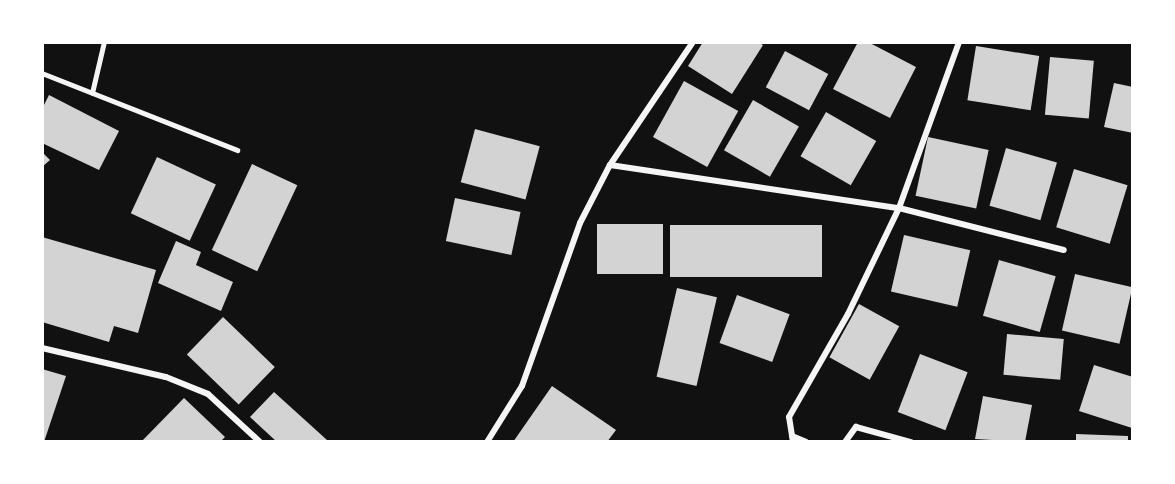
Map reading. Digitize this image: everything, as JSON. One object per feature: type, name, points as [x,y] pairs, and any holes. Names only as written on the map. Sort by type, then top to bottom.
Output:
[{"type":"street","points":[[487,442],[522,386],[580,223],[610,165],[693,42]]},
{"type":"street","points":[[806,442],[793,439],[789,417],[848,314],[899,208],[959,42]]},
{"type":"street","points":[[610,165],[899,208],[1064,250]]},
{"type":"street","points":[[42,348],[165,377],[208,394],[260,442]]},
{"type":"street","points":[[845,442],[856,427],[911,442]]},
{"type":"lane","points":[[92,93],[104,42]]},
{"type":"lane","points":[[42,73],[237,150]]},
{"type":"building","points":[[703,42],[757,42],[763,45],[732,94],[688,66]]},
{"type":"building","points":[[858,42],[868,42],[916,67],[890,118],[833,89]]},
{"type":"building","points":[[976,46],[1039,56],[1031,110],[967,100]]},
{"type":"building","points":[[785,51],[828,74],[809,110],[766,87]]},
{"type":"building","points":[[1050,57],[1094,61],[1089,119],[1045,115]]},
{"type":"building","points":[[684,81],[738,111],[707,167],[653,137]]},
{"type":"building","points":[[1114,83],[1133,87],[1133,133],[1104,127]]},
{"type":"building","points":[[49,95],[119,131],[99,170],[42,143],[42,109]]},
{"type":"building","points":[[753,100],[799,126],[770,177],[724,150]]},
{"type":"building","points":[[826,112],[876,141],[851,185],[800,156]]},
{"type":"building","points":[[475,129],[540,146],[525,199],[461,182]]},
{"type":"building","points":[[928,137],[989,150],[976,209],[916,196]]},
{"type":"building","points":[[1006,148],[1057,163],[1040,220],[989,206]]},
{"type":"building","points":[[42,152],[50,160],[42,167]]},
{"type":"building","points":[[157,157],[216,184],[190,241],[131,213]]},
{"type":"building","points":[[252,164],[297,185],[257,271],[212,250]]},
{"type":"building","points":[[1074,169],[1128,185],[1110,244],[1056,227]]},
{"type":"building","points":[[455,198],[521,212],[511,255],[446,241]]},
{"type":"building","points":[[597,224],[663,224],[663,274],[597,274]]},
{"type":"building","points":[[670,225],[822,225],[822,277],[670,277]]},
{"type":"building","points":[[904,235],[970,250],[957,307],[891,292]]},
{"type":"building","points":[[42,237],[156,270],[138,333],[114,326],[109,342],[42,322]]},
{"type":"building","points":[[176,241],[201,252],[196,265],[233,282],[221,311],[158,283]]},
{"type":"building","points":[[999,260],[1056,276],[1040,332],[983,316]]},
{"type":"building","points":[[1075,274],[1132,287],[1119,344],[1062,331]]},
{"type":"building","points":[[677,288],[717,297],[696,386],[657,377]]},
{"type":"building","points":[[737,295],[790,314],[772,362],[720,343]]},
{"type":"building","points":[[859,304],[899,326],[870,380],[829,357]]},
{"type":"building","points":[[223,317],[275,367],[239,404],[187,354]]},
{"type":"building","points":[[1007,334],[1064,339],[1060,380],[1003,375]]},
{"type":"building","points":[[920,354],[968,372],[945,430],[898,412]]},
{"type":"building","points":[[1094,365],[1133,377],[1132,428],[1079,411]]},
{"type":"building","points":[[42,369],[66,376],[44,442],[42,442]]},
{"type":"building","points":[[552,386],[616,430],[607,442],[513,442]]},
{"type":"building","points":[[274,392],[327,440],[325,442],[277,442],[250,417]]},
{"type":"building","points":[[983,396],[1032,405],[1025,442],[975,439]]},
{"type":"building","points":[[184,398],[225,437],[220,442],[141,442]]},
{"type":"building","points":[[1076,434],[1128,436],[1128,442],[1076,442]]}]
